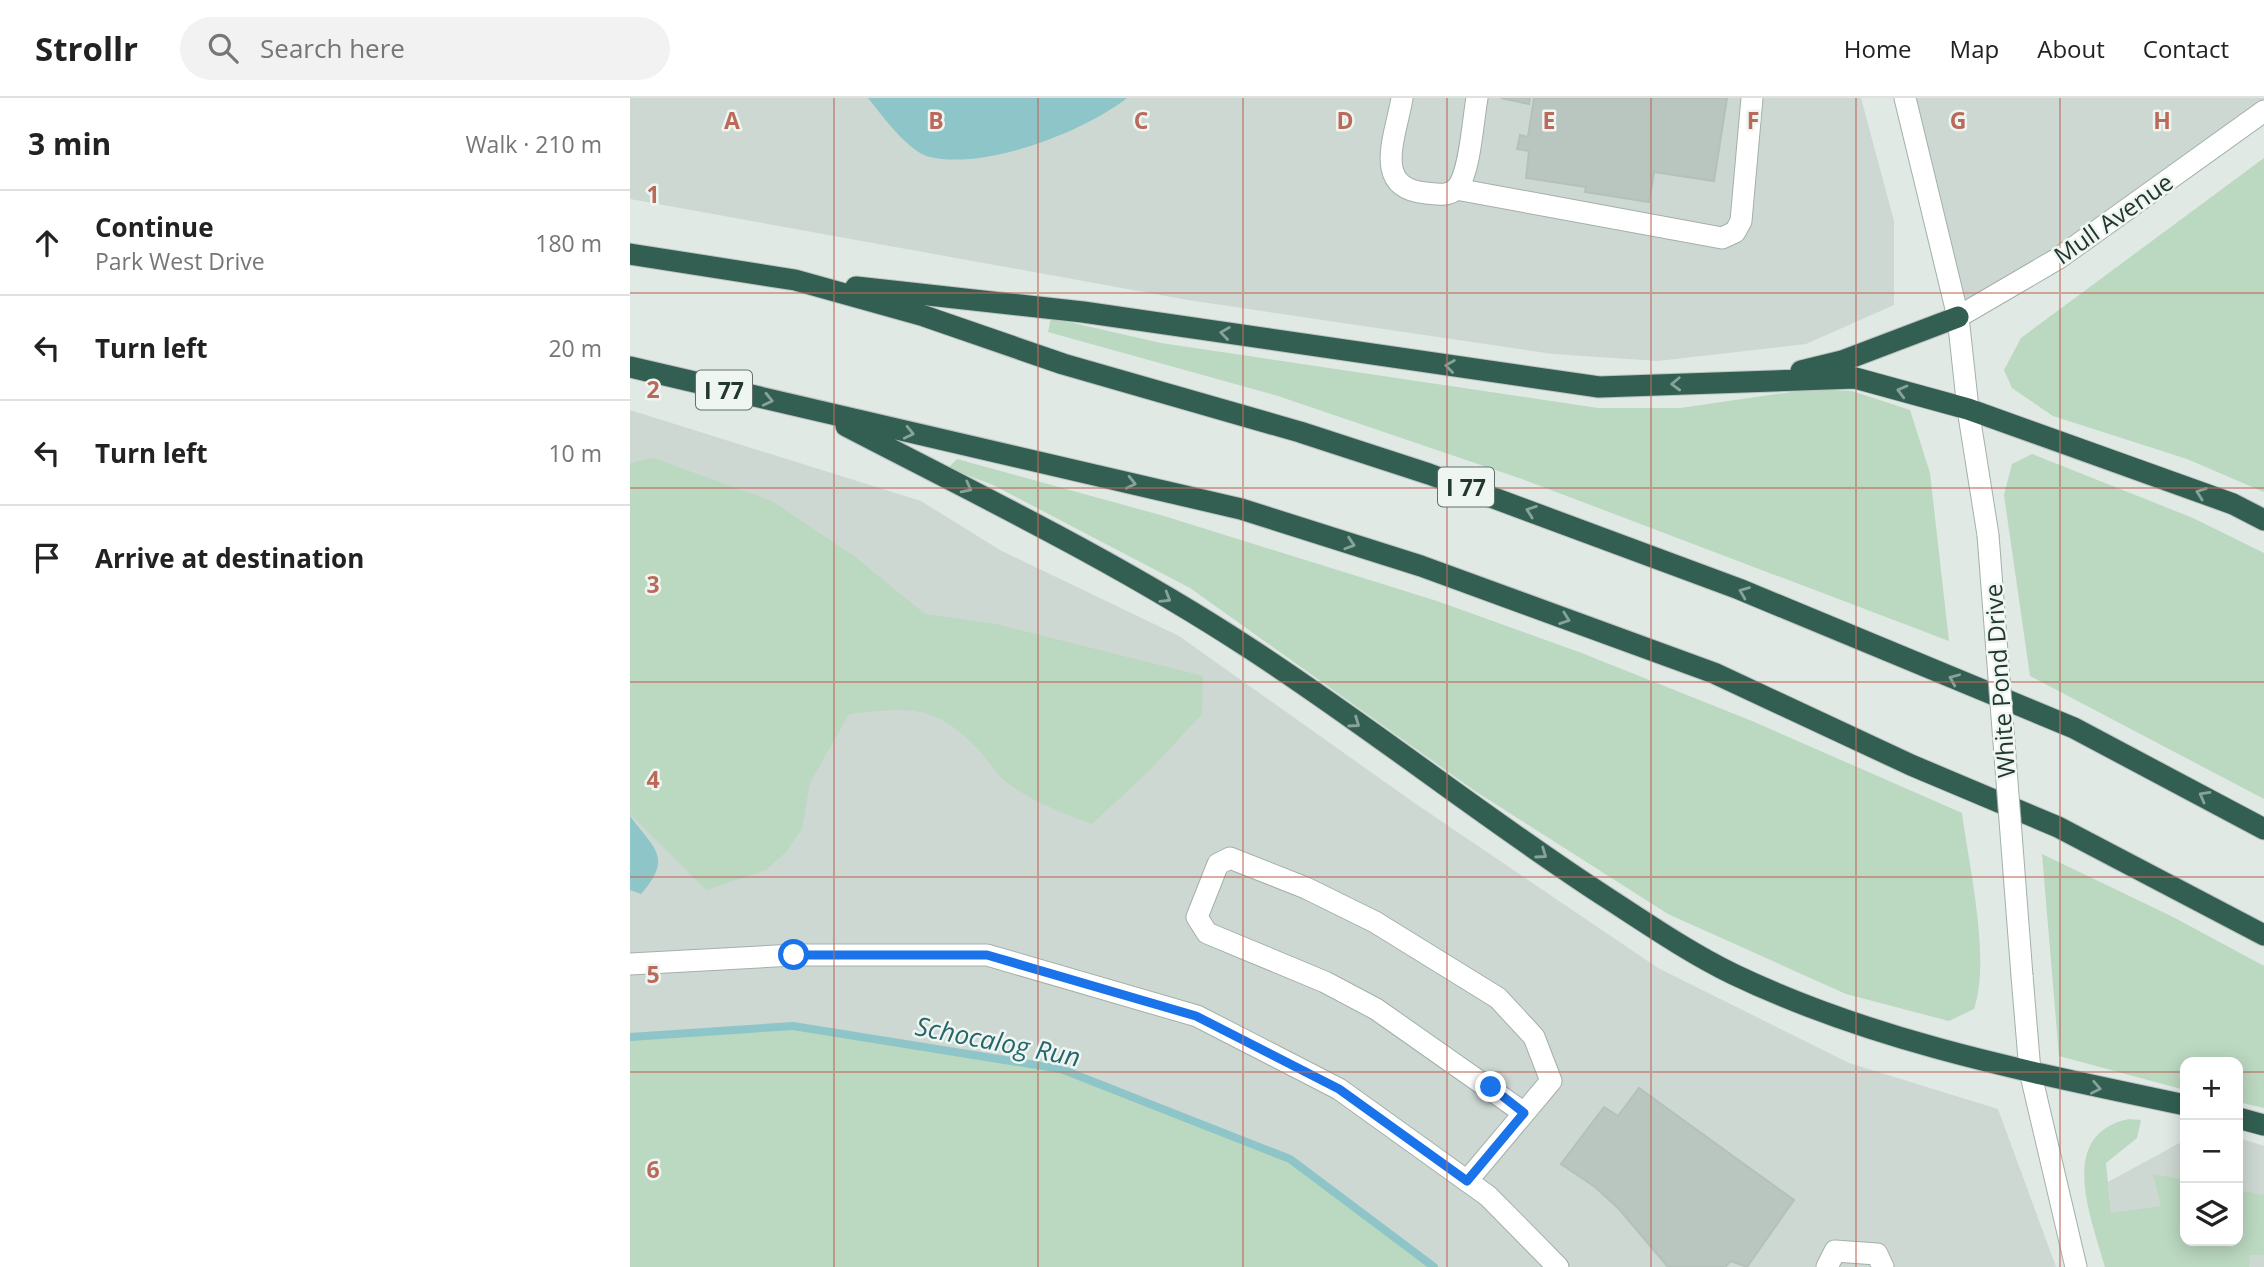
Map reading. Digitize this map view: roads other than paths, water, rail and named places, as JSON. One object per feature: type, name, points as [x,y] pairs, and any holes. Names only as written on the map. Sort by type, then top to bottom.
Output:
[{"type":"highway","name":"I 77","points":[[630,254],[795,281],[925,316],[1063,364],[1300,432],[1429,474],[1629,547],[2074,728],[2264,829]]},
{"type":"highway","points":[[795,281],[1083,312],[1599,387],[1855,379],[1968,409],[2233,504],[2264,520]]},
{"type":"highway","points":[[1763,381],[1842,361],[1958,317]]},
{"type":"highway","name":"I 77","points":[[630,368],[1241,509],[1472,585],[1714,673],[1911,765],[2057,827],[2264,935]]},
{"type":"highway","points":[[819,412],[1085,549],[1247,646],[1582,881],[1728,972],[1849,1024],[1909,1043],[2089,1087],[2180,1104]]},
{"type":"highway","points":[[2243,1119],[2264,1125]]},
{"type":"street","points":[[1402,98],[1390,168],[1397,184],[1409,192],[1443,195],[1456,189],[1722,238],[1735,232],[1741,221],[1752,98]]},
{"type":"street","points":[[1456,189],[1463,174],[1477,98]]},
{"type":"street","name":"White Pond Drive","points":[[1905,98],[1958,317],[1968,409],[1988,535],[2030,1071],[2076,1267]]},
{"type":"street","name":"Mull Avenue","points":[[1958,317],[2059,258],[2264,111]]},
{"type":"street","points":[[1467,1181],[1551,1081],[1534,1037],[1499,998],[1375,922],[1306,888],[1230,858],[1218,864],[1197,916],[1207,933],[1325,982],[1376,1009],[1524,1113]]},
{"type":"street","points":[[630,964],[794,955],[987,955],[1196,1016],[1339,1089],[1489,1196],[1558,1267]]},
{"type":"street","points":[[1827,1267],[1835,1251],[1877,1254],[1883,1267]]},
{"type":"water","points":[[868,98],[1127,98],[1086,123],[1033,145],[978,158],[952,160],[930,157],[913,148]]},
{"type":"water","points":[[630,816],[657,854],[656,871],[641,894],[630,890]]},
{"type":"waterway","name":"Schocalog Run","points":[[630,1037],[793,1026],[1061,1069],[1290,1159],[1434,1267]]}]
